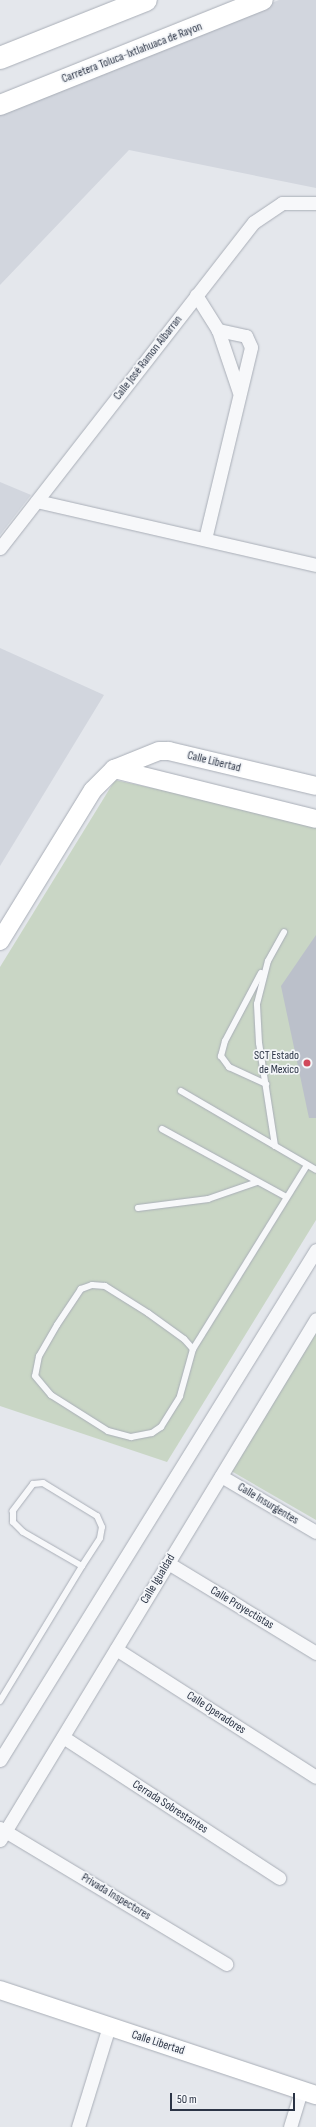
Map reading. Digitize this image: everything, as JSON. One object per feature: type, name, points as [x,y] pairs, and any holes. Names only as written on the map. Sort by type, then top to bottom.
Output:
[{"type":"highway","points":[[0,58],[146,0]]},
{"type":"main road","name":"Carretera Toluca-Ixtlahuaca de Rayon","points":[[0,105],[263,0]]},
{"type":"main road","name":"Calle Libertad","points":[[0,941],[93,790],[114,770],[159,751],[170,752],[316,786]]},
{"type":"main road","points":[[114,770],[316,819]]},
{"type":"main road","name":"Calle Libertad","points":[[0,1990],[309,2093]]},
{"type":"street","name":"Calle José Ramon Albarran","points":[[0,548],[196,295],[263,214],[282,203],[316,203]]},
{"type":"street","points":[[196,295],[218,330],[239,392]]},
{"type":"street","points":[[205,539],[250,340],[246,336],[218,330]]},
{"type":"street","points":[[37,501],[316,565]]},
{"type":"street","points":[[0,1760],[316,1250]]},
{"type":"street","name":"Calle Igualdad","points":[[2,1833],[116,1649],[316,1319]]},
{"type":"street","name":"Calle Insurgentes","points":[[221,1476],[316,1532]]},
{"type":"street","name":"Calle Proyectistas","points":[[168,1563],[316,1653]]},
{"type":"street","name":"Calle Operadores","points":[[116,1649],[316,1777]]},
{"type":"street","name":"Cerrada Sobrestantes","points":[[62,1737],[279,1878]]},
{"type":"street","name":"Privada Inspectores","points":[[2,1833],[226,1964]]},
{"type":"street","points":[[78,2127],[109,2026]]},
{"type":"street","points":[[290,2127],[309,2093]]},
{"type":"lane","points":[[266,1084],[229,1067],[221,1056],[225,1041],[284,932]]},
{"type":"lane","points":[[268,961],[257,1004],[275,1146]]},
{"type":"lane","points":[[181,1090],[316,1170]]},
{"type":"lane","points":[[162,1129],[286,1197]]},
{"type":"lane","points":[[192,1349],[184,1338],[148,1313],[105,1286],[92,1285],[81,1289],[57,1324],[39,1356],[35,1376],[50,1395],[108,1431],[141,1436],[152,1433],[169,1417],[187,1377],[192,1349],[307,1165]]},
{"type":"lane","points":[[138,1208],[208,1199],[257,1182]]},
{"type":"lane","points":[[0,1701],[100,1538],[100,1519],[43,1483],[33,1484],[13,1510],[13,1522],[23,1532],[82,1566]]},
{"type":"shaded area","points":[[279,0],[316,0],[316,188],[129,150],[0,285],[0,114]]},
{"type":"shaded area","points":[[0,482],[31,495],[0,535]]},
{"type":"shaded area","points":[[0,648],[104,695],[0,866]]},
{"type":"green space","points":[[115,780],[316,823],[316,1220],[167,1462],[0,1406],[0,967]]},
{"type":"green space","points":[[316,1319],[316,1520],[226,1468]]},
{"type":"building","name":"SCT Estado de Mexico","points":[[316,935],[316,1118],[309,1118],[281,986]]},
{"type":"place","name":"SCT Estado de Mexico","points":[[307,1063]]}]
